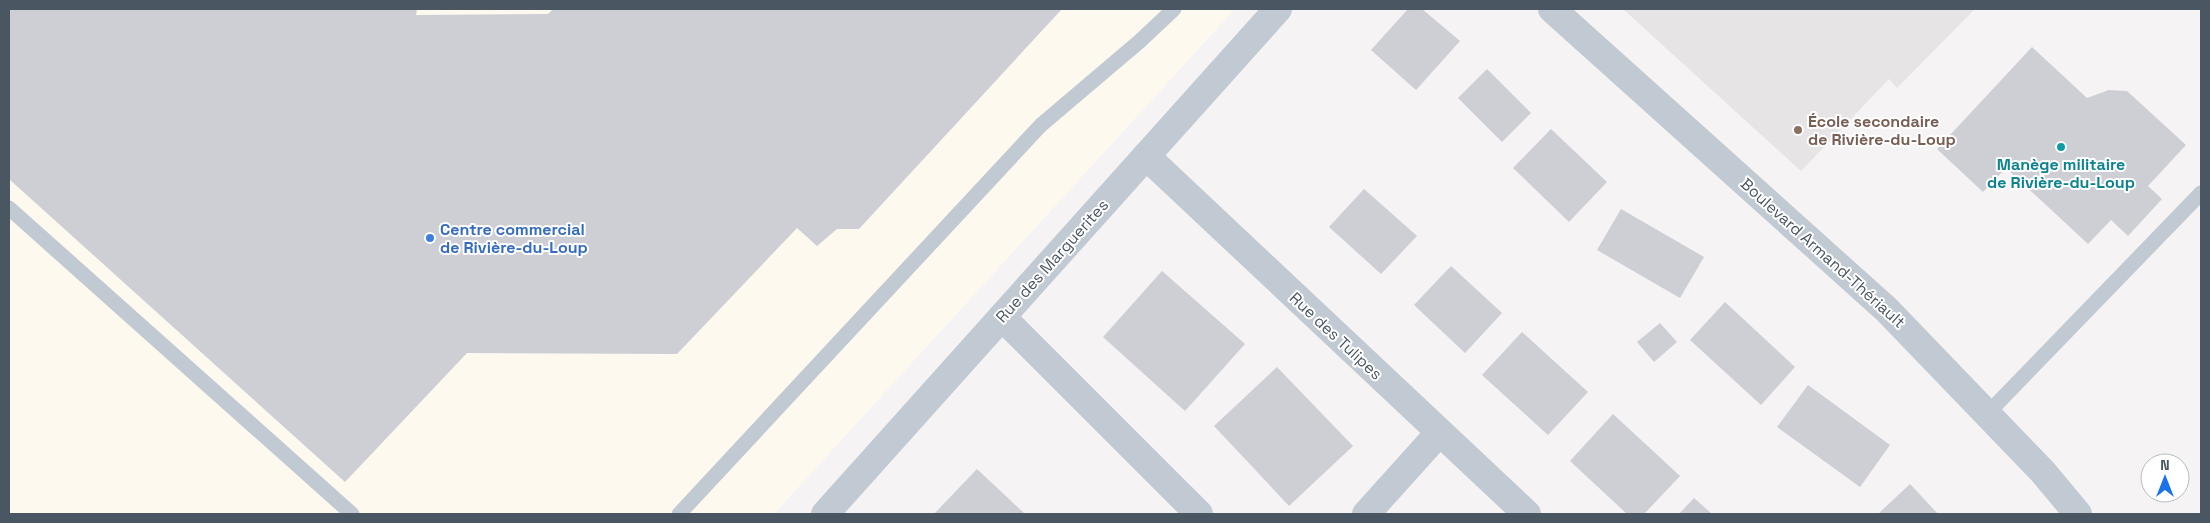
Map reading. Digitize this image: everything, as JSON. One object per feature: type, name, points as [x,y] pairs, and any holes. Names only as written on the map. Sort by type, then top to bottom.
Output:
[{"type":"street","name":"Rue des Marguerites","points":[[825,514],[1278,9]]},
{"type":"street","name":"Boulevard Armand-Thériault","points":[[1552,9],[1887,310],[2044,472],[2078,514]]},
{"type":"street","name":"Rue des Tulipes","points":[[1146,156],[1527,514]]},
{"type":"street","points":[[1002,317],[1199,514]]},
{"type":"street","points":[[1366,514],[1439,433]]},
{"type":"lane","points":[[679,514],[1041,125],[1140,41],[1174,9]]},
{"type":"lane","points":[[1988,413],[2199,200]]},
{"type":"lane","points":[[9,208],[352,514]]},
{"type":"shaded area","points":[[9,9],[1235,9],[774,514],[9,514]]},
{"type":"shaded area","name":"École secondaire de Rivière-du-Loup","points":[[1623,9],[1975,9],[1897,88],[1889,79],[1801,171]]},
{"type":"building","name":"Centre commercial de Rivière-du-Loup","points":[[9,9],[417,9],[416,15],[548,14],[553,9],[1062,9],[859,229],[837,229],[817,246],[797,228],[677,354],[467,353],[345,482],[9,179]]},
{"type":"building","points":[[1408,9],[1422,9],[1460,41],[1416,90],[1371,50]]},
{"type":"building","name":"Manège militaire de Rivière-du-Loup","points":[[2032,47],[2087,98],[2109,90],[2127,91],[2186,145],[2148,186],[2162,199],[2128,236],[2111,220],[2088,244],[2006,168],[1983,192],[1937,149]]},
{"type":"building","points":[[1487,69],[1531,113],[1502,142],[1458,98]]},
{"type":"building","points":[[1551,129],[1607,182],[1569,222],[1513,168]]},
{"type":"building","points":[[1364,189],[1417,236],[1381,274],[1329,227]]},
{"type":"building","points":[[1621,209],[1704,257],[1680,298],[1597,250]]},
{"type":"building","points":[[1451,266],[1502,313],[1465,353],[1414,305]]},
{"type":"building","points":[[1162,271],[1245,344],[1185,411],[1103,337]]},
{"type":"building","points":[[1725,302],[1795,367],[1761,405],[1690,340]]},
{"type":"building","points":[[1660,323],[1677,342],[1654,362],[1637,342]]},
{"type":"building","points":[[1522,332],[1588,392],[1548,435],[1482,375]]},
{"type":"building","points":[[1277,367],[1353,446],[1289,506],[1214,426]]},
{"type":"building","points":[[1808,385],[1890,445],[1860,487],[1777,427]]},
{"type":"building","points":[[1613,414],[1680,476],[1644,514],[1627,514],[1570,461]]},
{"type":"building","points":[[977,469],[1025,514],[934,514]]},
{"type":"building","points":[[1910,484],[1938,514],[1878,514]]},
{"type":"building","points":[[1694,498],[1712,514],[1679,514]]},
{"type":"place","name":"École secondaire de Rivière-du-Loup","points":[[1798,130]]},
{"type":"place","name":"Manège militaire de Rivière-du-Loup","points":[[2061,147]]},
{"type":"place","name":"Centre commercial de Rivière-du-Loup","points":[[430,238]]}]
